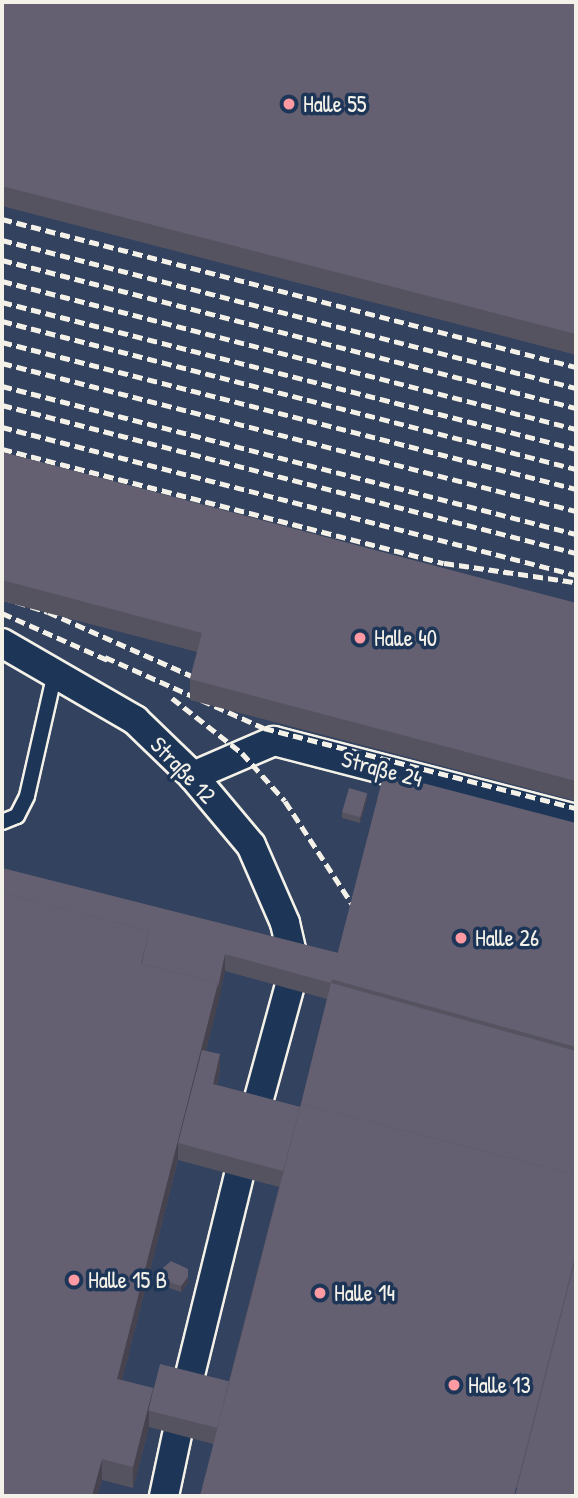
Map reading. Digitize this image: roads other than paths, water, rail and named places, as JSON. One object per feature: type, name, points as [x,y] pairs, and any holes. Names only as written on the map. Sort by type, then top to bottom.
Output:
[{"type":"street","name":"Straße 12","points":[[2,643],[135,720],[193,776],[251,845],[285,923],[293,959]]},
{"type":"street","name":"Straße 24","points":[[193,776],[274,741],[576,819]]},
{"type":"street","points":[[256,1113],[289,989]]},
{"type":"street","points":[[187,1387],[239,1177]]},
{"type":"street","points":[[164,1496],[177,1435]]},
{"type":"lane","points":[[2,822],[17,816],[27,796],[55,673]]},
{"type":"railway","points":[[2,219],[576,367]]},
{"type":"railway","points":[[2,240],[576,388]]},
{"type":"railway","points":[[2,260],[576,408]]},
{"type":"railway","points":[[2,281],[576,429]]},
{"type":"railway","points":[[2,302],[576,449]]},
{"type":"railway","points":[[2,321],[576,469]]},
{"type":"railway","points":[[2,342],[576,489]]},
{"type":"railway","points":[[2,363],[576,511]]},
{"type":"railway","points":[[2,386],[576,534]]},
{"type":"railway","points":[[2,405],[576,553]]},
{"type":"railway","points":[[2,427],[576,575]]},
{"type":"railway","points":[[2,449],[444,563],[574,582]]},
{"type":"railway","points":[[2,597],[48,612],[196,678]]},
{"type":"railway","points":[[2,613],[112,662]]},
{"type":"railway","points":[[105,657],[264,728],[576,808]]},
{"type":"railway","points":[[172,698],[242,753],[285,801],[354,907]]},
{"type":"place","name":"Halle 55","points":[[289,104]]},
{"type":"place","name":"Halle 40","points":[[360,638]]},
{"type":"place","name":"Halle 26","points":[[461,938]]},
{"type":"place","name":"Halle 15 B","points":[[74,1280]]},
{"type":"place","name":"Halle 14","points":[[320,1293]]},
{"type":"place","name":"Halle 13","points":[[454,1385]]}]
